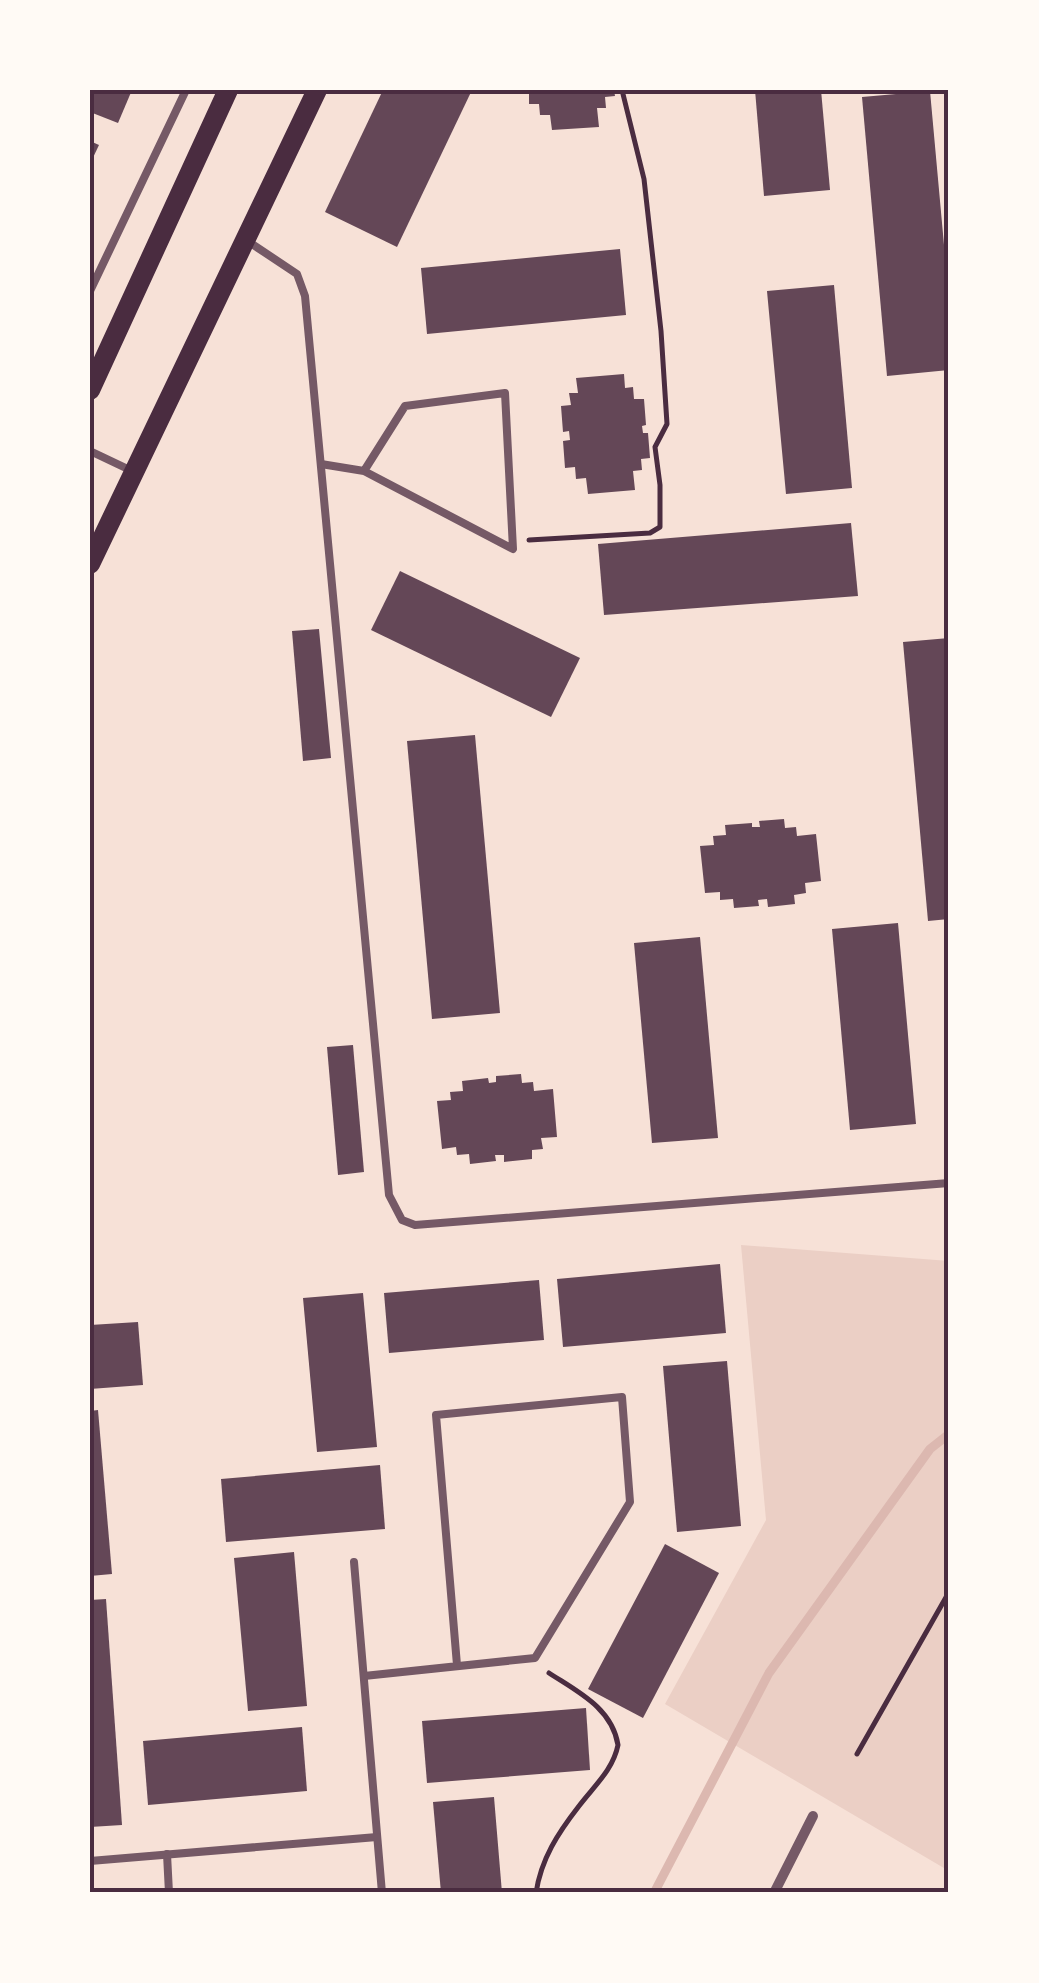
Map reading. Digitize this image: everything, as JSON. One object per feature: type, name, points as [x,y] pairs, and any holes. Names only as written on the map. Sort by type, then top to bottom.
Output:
[{"type":"main road","points":[[90,390],[228,90]]},
{"type":"main road","points":[[90,564],[317,90]]},
{"type":"street","points":[[774,1893],[813,1816]]},
{"type":"lane","points":[[90,291],[186,90]]},
{"type":"lane","points":[[245,239],[297,274],[302,283],[389,1195],[402,1220],[415,1226],[949,1183]]},
{"type":"lane","points":[[321,464],[364,471],[513,548],[505,393],[405,406],[364,471]]},
{"type":"lane","points":[[90,451],[134,472]]},
{"type":"lane","points":[[364,1676],[536,1658],[630,1502],[622,1397],[436,1415],[457,1665]]},
{"type":"lane","points":[[354,1562],[382,1893]]},
{"type":"lane","points":[[90,1860],[377,1837]]},
{"type":"lane","points":[[166,1854],[169,1893]]},
{"type":"path","points":[[512,541],[650,533],[660,528],[655,447],[667,424],[660,330],[644,180],[622,90]]},
{"type":"path","points":[[857,1754],[949,1592]]},
{"type":"path","points":[[536,1893],[544,1858],[613,1763],[618,1745],[610,1719],[548,1672]]},
{"type":"shaded area","points":[[741,1245],[949,1261],[949,1871],[665,1704],[766,1520]]},
{"type":"building","points":[[90,90],[132,90],[118,123],[90,112]]},
{"type":"building","points":[[383,90],[472,90],[397,247],[325,212]]},
{"type":"building","points":[[529,90],[614,90],[615,96],[605,97],[606,108],[597,108],[599,127],[552,130],[550,115],[540,115],[539,104],[529,104]]},
{"type":"building","points":[[755,90],[821,90],[830,190],[764,196]]},
{"type":"building","points":[[930,91],[949,300],[949,370],[887,376],[862,97]]},
{"type":"building","points":[[90,141],[99,145],[90,164]]},
{"type":"building","points":[[620,249],[626,315],[427,334],[421,268]]},
{"type":"building","points":[[834,285],[852,488],[786,494],[767,291]]},
{"type":"building","points":[[624,374],[625,388],[633,387],[634,399],[644,399],[646,425],[642,426],[643,433],[648,433],[650,458],[641,459],[642,470],[633,471],[635,490],[588,494],[586,478],[576,479],[575,467],[565,468],[563,441],[570,440],[569,431],[563,432],[561,406],[571,405],[569,393],[578,393],[576,378]]},
{"type":"building","points":[[851,523],[858,596],[604,615],[598,544]]},
{"type":"building","points":[[400,571],[580,658],[551,717],[371,630]]},
{"type":"building","points":[[319,629],[331,758],[303,761],[292,631]]},
{"type":"building","points":[[949,638],[949,919],[928,921],[903,642]]},
{"type":"building","points":[[475,735],[500,1013],[432,1019],[407,741]]},
{"type":"building","points":[[784,819],[785,828],[796,827],[797,836],[816,834],[821,881],[805,883],[806,893],[794,895],[795,904],[768,907],[767,899],[758,900],[759,906],[734,908],[733,899],[720,900],[720,892],[705,893],[700,846],[714,845],[713,836],[726,835],[725,825],[752,823],[752,827],[760,827],[759,821]]},
{"type":"building","points":[[898,923],[916,1124],[850,1130],[832,929]]},
{"type":"building","points":[[700,937],[718,1138],[652,1143],[634,943]]},
{"type":"building","points":[[353,1045],[364,1172],[338,1175],[327,1047]]},
{"type":"building","points":[[521,1074],[522,1083],[533,1082],[534,1091],[553,1089],[557,1137],[541,1138],[543,1149],[532,1150],[532,1159],[504,1162],[504,1155],[495,1155],[496,1161],[470,1164],[469,1154],[457,1155],[456,1147],[442,1149],[437,1101],[451,1100],[450,1092],[463,1091],[462,1081],[488,1078],[489,1083],[496,1082],[496,1076]]},
{"type":"building","points":[[720,1264],[726,1333],[563,1347],[557,1279]]},
{"type":"building","points":[[539,1280],[544,1340],[389,1353],[384,1293]]},
{"type":"building","points":[[363,1293],[377,1447],[317,1452],[303,1298]]},
{"type":"building","points":[[138,1322],[143,1385],[90,1389],[90,1325]]},
{"type":"building","points":[[727,1361],[741,1526],[677,1532],[663,1366]]},
{"type":"building","points":[[98,1410],[112,1574],[90,1576],[90,1411]]},
{"type":"building","points":[[380,1465],[385,1529],[226,1542],[221,1479]]},
{"type":"building","points":[[665,1544],[719,1573],[643,1718],[588,1689]]},
{"type":"building","points":[[294,1552],[307,1706],[248,1711],[234,1558]]},
{"type":"building","points":[[106,1599],[122,1825],[90,1827],[90,1600]]},
{"type":"building","points":[[586,1708],[590,1770],[427,1783],[422,1721]]},
{"type":"building","points":[[302,1727],[307,1791],[148,1805],[143,1741]]},
{"type":"building","points":[[494,1797],[502,1893],[441,1893],[433,1802]]},
{"type":"waterway","points":[[654,1893],[769,1673],[930,1449],[949,1434]]}]
